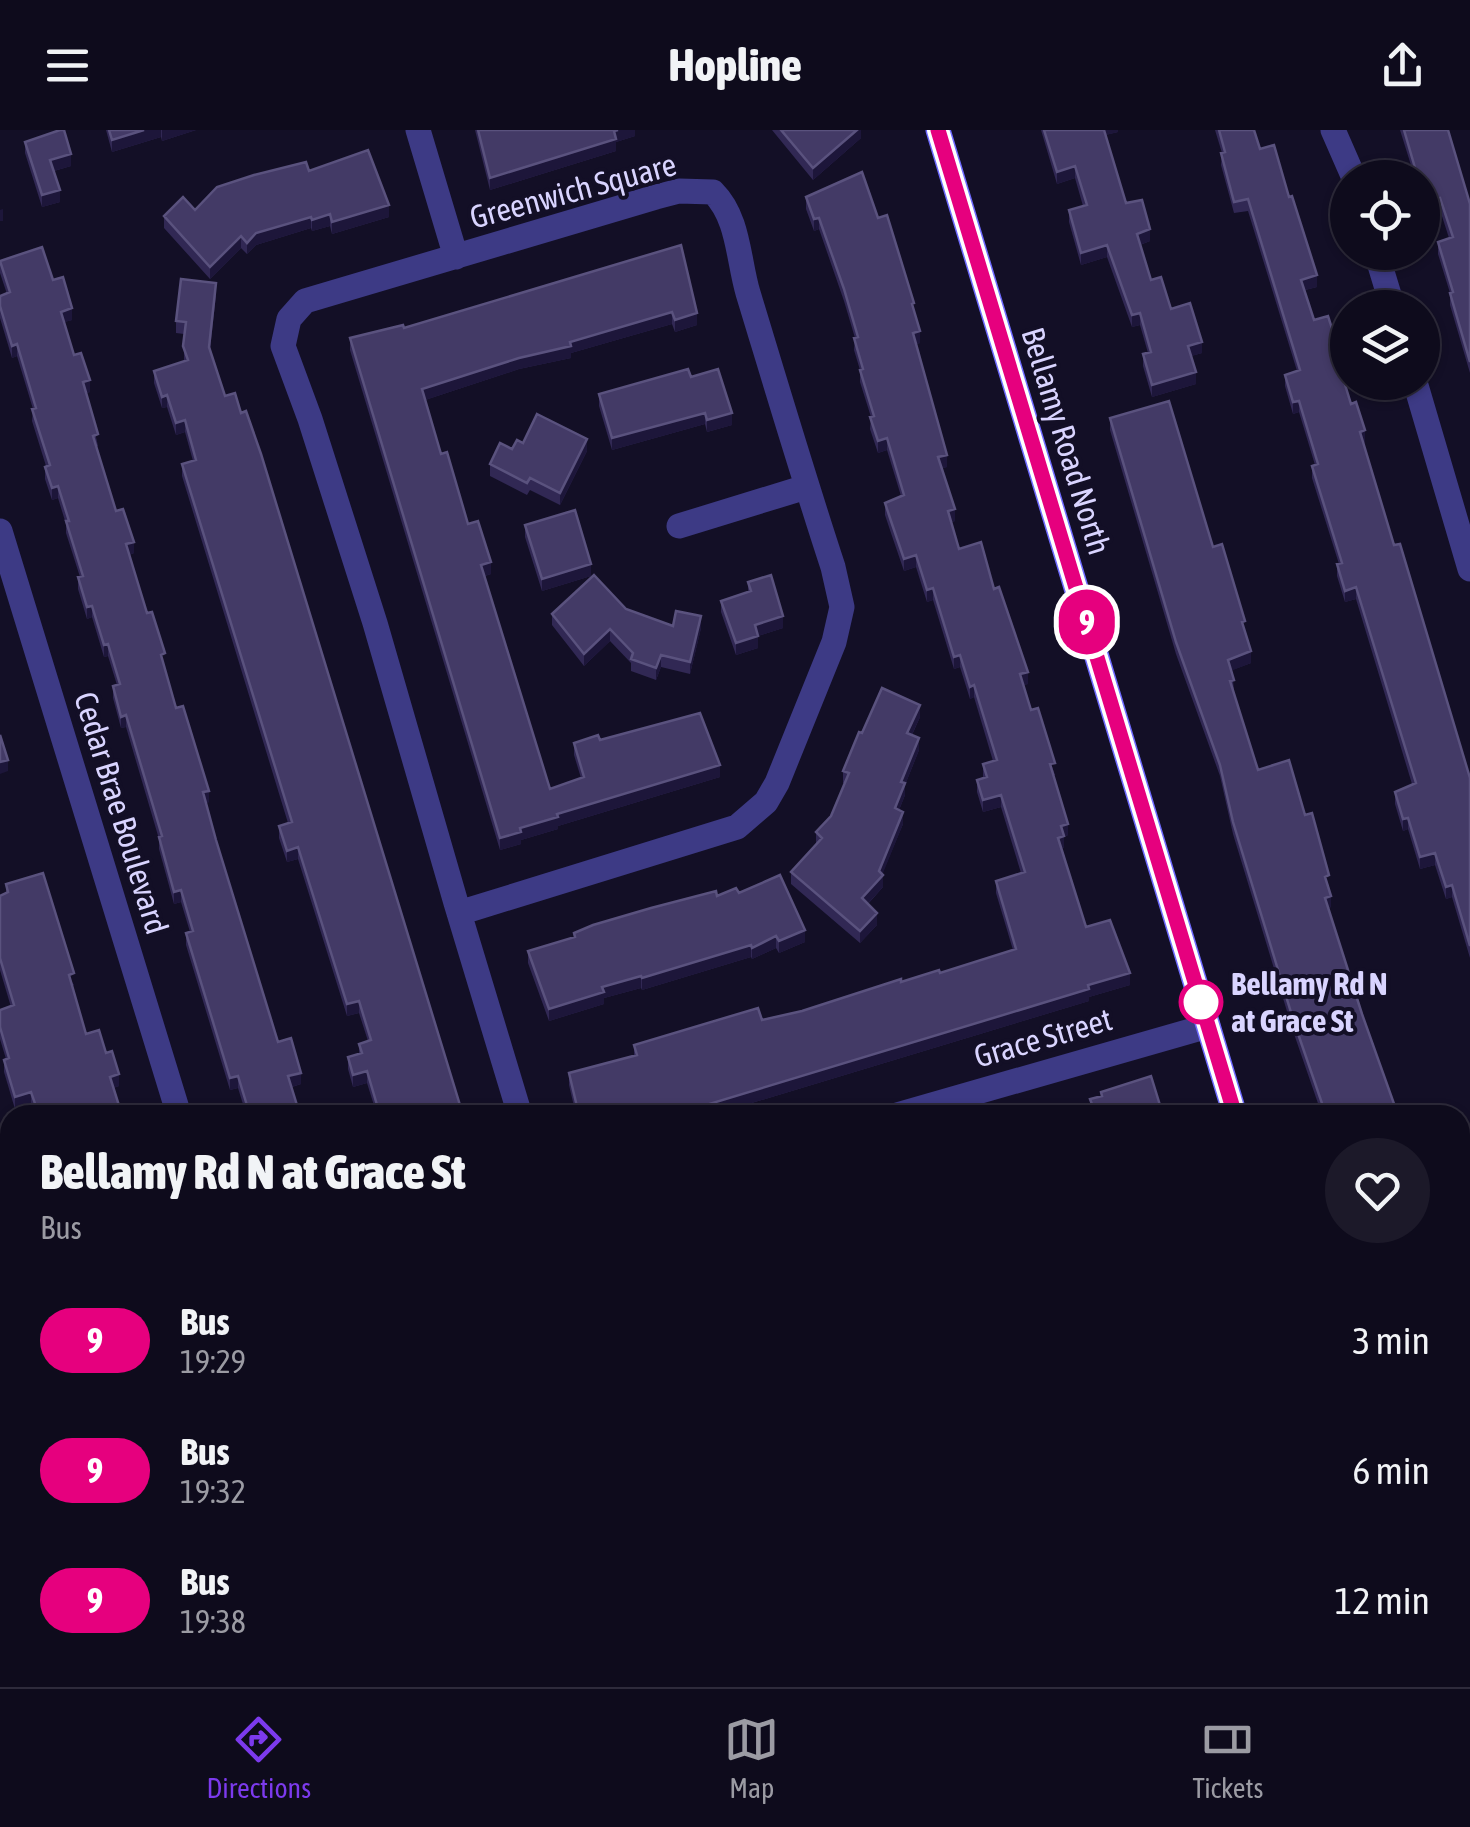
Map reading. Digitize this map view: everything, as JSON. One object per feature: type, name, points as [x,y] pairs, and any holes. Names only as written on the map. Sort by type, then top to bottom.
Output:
[{"type":"street","points":[[418,130],[456,257]]},
{"type":"street","name":"Bellamy Road North","points":[[938,130],[1232,1105]]},
{"type":"street","points":[[1334,130],[1346,160]]},
{"type":"street","name":"Greenwich Square","points":[[458,913],[737,826],[766,802],[834,642],[842,607],[745,285],[734,230],[724,204],[713,192],[679,191],[656,197],[304,302],[290,319],[283,346],[363,586],[458,913],[517,1105]]},
{"type":"street","points":[[1420,400],[1470,570]]},
{"type":"street","points":[[679,526],[806,486]]},
{"type":"street","name":"Cedar Brae Boulevard","points":[[0,532],[176,1105]]},
{"type":"street","name":"Grace Street","points":[[932,1105],[1208,1026]]},
{"type":"building","points":[[64,130],[71,154],[50,160],[60,190],[42,195],[25,142]]},
{"type":"building","points":[[109,130],[144,130],[112,140]]},
{"type":"building","points":[[478,130],[618,130],[614,131],[616,139],[490,178]]},
{"type":"building","points":[[781,130],[857,130],[813,168]]},
{"type":"building","points":[[1044,130],[1104,130],[1126,203],[1142,200],[1150,229],[1137,234],[1151,280],[1161,277],[1171,309],[1190,303],[1202,342],[1188,346],[1196,372],[1152,385],[1143,354],[1151,352],[1140,313],[1132,315],[1107,245],[1081,253],[1069,210],[1087,205],[1075,166],[1057,172]]},
{"type":"building","points":[[1219,130],[1254,130],[1260,149],[1274,145],[1317,275],[1301,280],[1314,320],[1328,316],[1330,322],[1330,400],[1356,402],[1365,430],[1360,432],[1394,545],[1400,544],[1470,778],[1470,946],[1452,885],[1446,887],[1435,853],[1420,857],[1408,818],[1403,819],[1395,792],[1416,783],[1356,587],[1345,591],[1337,564],[1342,563],[1312,466],[1318,464],[1299,401],[1293,402],[1285,375],[1300,370],[1248,199],[1234,202],[1221,153],[1225,152]]},
{"type":"building","points":[[1404,130],[1448,130],[1470,204],[1470,362],[1440,249],[1440,241],[1453,237],[1440,198],[1440,160],[1413,160]]},
{"type":"building","points":[[368,150],[389,205],[332,222],[330,214],[312,220],[311,217],[256,233],[247,243],[241,236],[210,267],[164,216],[183,197],[195,210],[217,187],[306,162],[309,171]]},
{"type":"building","points":[[862,172],[878,218],[887,215],[914,303],[920,331],[913,333],[947,455],[938,457],[955,509],[948,511],[959,549],[981,542],[994,589],[999,587],[1028,672],[1020,674],[1031,710],[1038,708],[1055,763],[1050,764],[1068,824],[1061,826],[1064,836],[1058,838],[1086,927],[1110,920],[1130,973],[1088,985],[1089,989],[706,1105],[577,1105],[569,1073],[637,1055],[634,1045],[758,1008],[762,1020],[802,1011],[901,979],[939,970],[940,973],[1016,949],[996,881],[1025,872],[1001,795],[983,800],[977,780],[987,777],[983,764],[997,760],[974,685],[970,687],[960,655],[954,657],[933,588],[927,590],[916,555],[904,559],[892,524],[885,503],[904,495],[887,438],[878,441],[870,417],[874,416],[854,338],[858,337],[819,218],[814,219],[806,197]]},
{"type":"building","points":[[681,245],[697,313],[675,320],[672,312],[422,389],[441,454],[447,452],[468,524],[478,521],[491,562],[481,565],[550,789],[584,777],[574,743],[598,735],[600,740],[700,713],[720,765],[557,814],[558,817],[500,838],[350,338],[403,325],[404,328]]},
{"type":"building","points":[[42,247],[53,280],[63,277],[72,308],[61,312],[74,355],[81,353],[90,380],[83,382],[98,434],[93,436],[116,511],[123,509],[134,542],[126,544],[147,613],[152,612],[165,653],[161,655],[176,708],[183,706],[209,791],[203,792],[216,840],[278,1042],[291,1038],[301,1073],[288,1076],[297,1105],[247,1105],[238,1076],[230,1078],[186,933],[193,931],[181,890],[174,892],[159,837],[162,836],[126,715],[121,717],[113,686],[120,684],[108,644],[104,645],[92,606],[87,607],[69,521],[58,486],[52,488],[45,467],[50,465],[32,409],[36,408],[17,344],[12,346],[0,306],[0,296],[10,292],[0,261]]},
{"type":"building","points":[[181,279],[216,283],[209,347],[225,396],[235,393],[241,413],[246,411],[261,454],[460,1105],[377,1105],[367,1071],[353,1075],[348,1057],[362,1053],[359,1044],[371,1040],[359,1001],[347,1004],[298,847],[287,851],[279,826],[292,822],[182,464],[196,460],[185,420],[176,423],[154,371],[188,360],[183,346],[186,322],[176,321]]},
{"type":"building","points":[[688,369],[691,377],[718,369],[732,413],[707,420],[705,413],[612,438],[599,394]]},
{"type":"building","points":[[1169,401],[1213,547],[1222,544],[1245,621],[1242,622],[1251,651],[1228,660],[1234,680],[1230,681],[1258,770],[1289,760],[1305,815],[1312,813],[1329,875],[1325,877],[1331,896],[1325,898],[1394,1105],[1323,1105],[1233,822],[1220,765],[1176,642],[1110,418]]},
{"type":"building","points":[[537,414],[587,439],[560,493],[530,478],[527,483],[490,464],[500,443],[512,449],[517,440],[523,443]]},
{"type":"building","points":[[575,510],[591,564],[542,579],[525,525]]},
{"type":"building","points":[[594,575],[626,609],[673,626],[676,611],[701,616],[690,662],[661,655],[656,668],[631,659],[633,653],[610,629],[584,654],[552,614]]},
{"type":"building","points":[[771,575],[783,616],[755,625],[758,636],[736,643],[721,601],[751,591],[748,582]]},
{"type":"building","points":[[882,688],[920,705],[907,733],[919,738],[901,782],[905,783],[895,808],[903,812],[879,871],[883,875],[862,898],[877,913],[860,931],[791,872],[822,838],[816,832],[831,816],[849,773],[843,771]]},
{"type":"building","points":[[0,735],[8,760],[0,762]]},
{"type":"building","points":[[43,873],[74,973],[69,975],[86,1034],[99,1030],[106,1053],[112,1051],[119,1074],[110,1077],[119,1105],[36,1105],[31,1092],[15,1097],[4,1060],[9,1058],[0,1027],[0,1010],[14,1005],[0,958],[0,896],[8,892],[6,884]]},
{"type":"building","points":[[780,875],[805,930],[779,941],[776,936],[752,948],[751,945],[602,987],[604,992],[549,1009],[528,951],[575,937],[574,933],[593,925],[716,891],[717,896],[736,888],[739,893]]},
{"type":"building","points":[[1151,1076],[1160,1105],[1092,1105],[1090,1099],[1102,1096],[1101,1092]]},
{"type":"bus line","name":"9","points":[[938,130],[1232,1105]]},
{"type":"place","name":"Bellamy Rd N at Grace St","points":[[1201,1002]]}]
